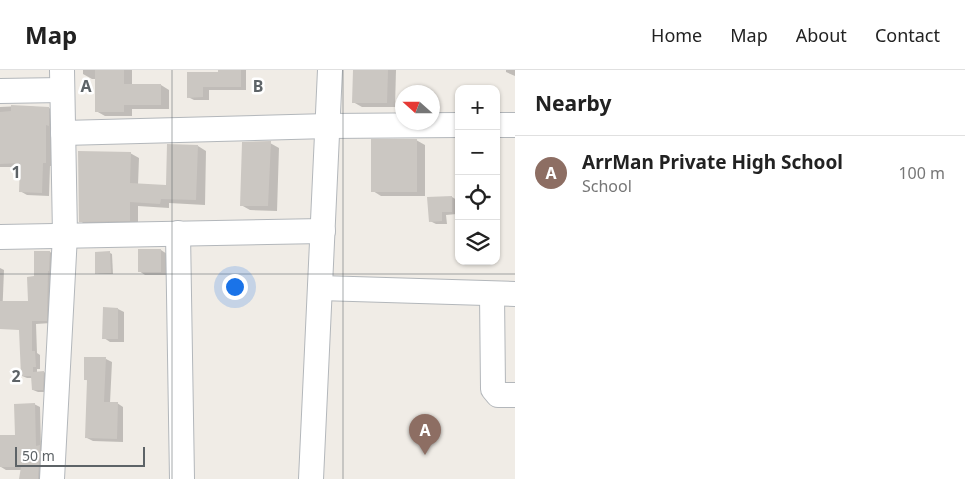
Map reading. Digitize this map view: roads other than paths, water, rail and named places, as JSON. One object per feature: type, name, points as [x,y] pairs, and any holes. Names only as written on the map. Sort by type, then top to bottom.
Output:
[{"type":"street","points":[[311,479],[330,70]]},
{"type":"street","points":[[0,92],[62,80],[64,235],[52,479]]},
{"type":"street","points":[[63,133],[328,126],[455,125]]},
{"type":"street","points":[[500,125],[515,125]]},
{"type":"street","points":[[0,237],[323,231]]},
{"type":"street","points":[[178,233],[182,479]]},
{"type":"street","points":[[320,288],[503,294],[493,389],[498,395],[515,395]]},
{"type":"place","name":"ArrMan Private High School","points":[[425,455]]}]
